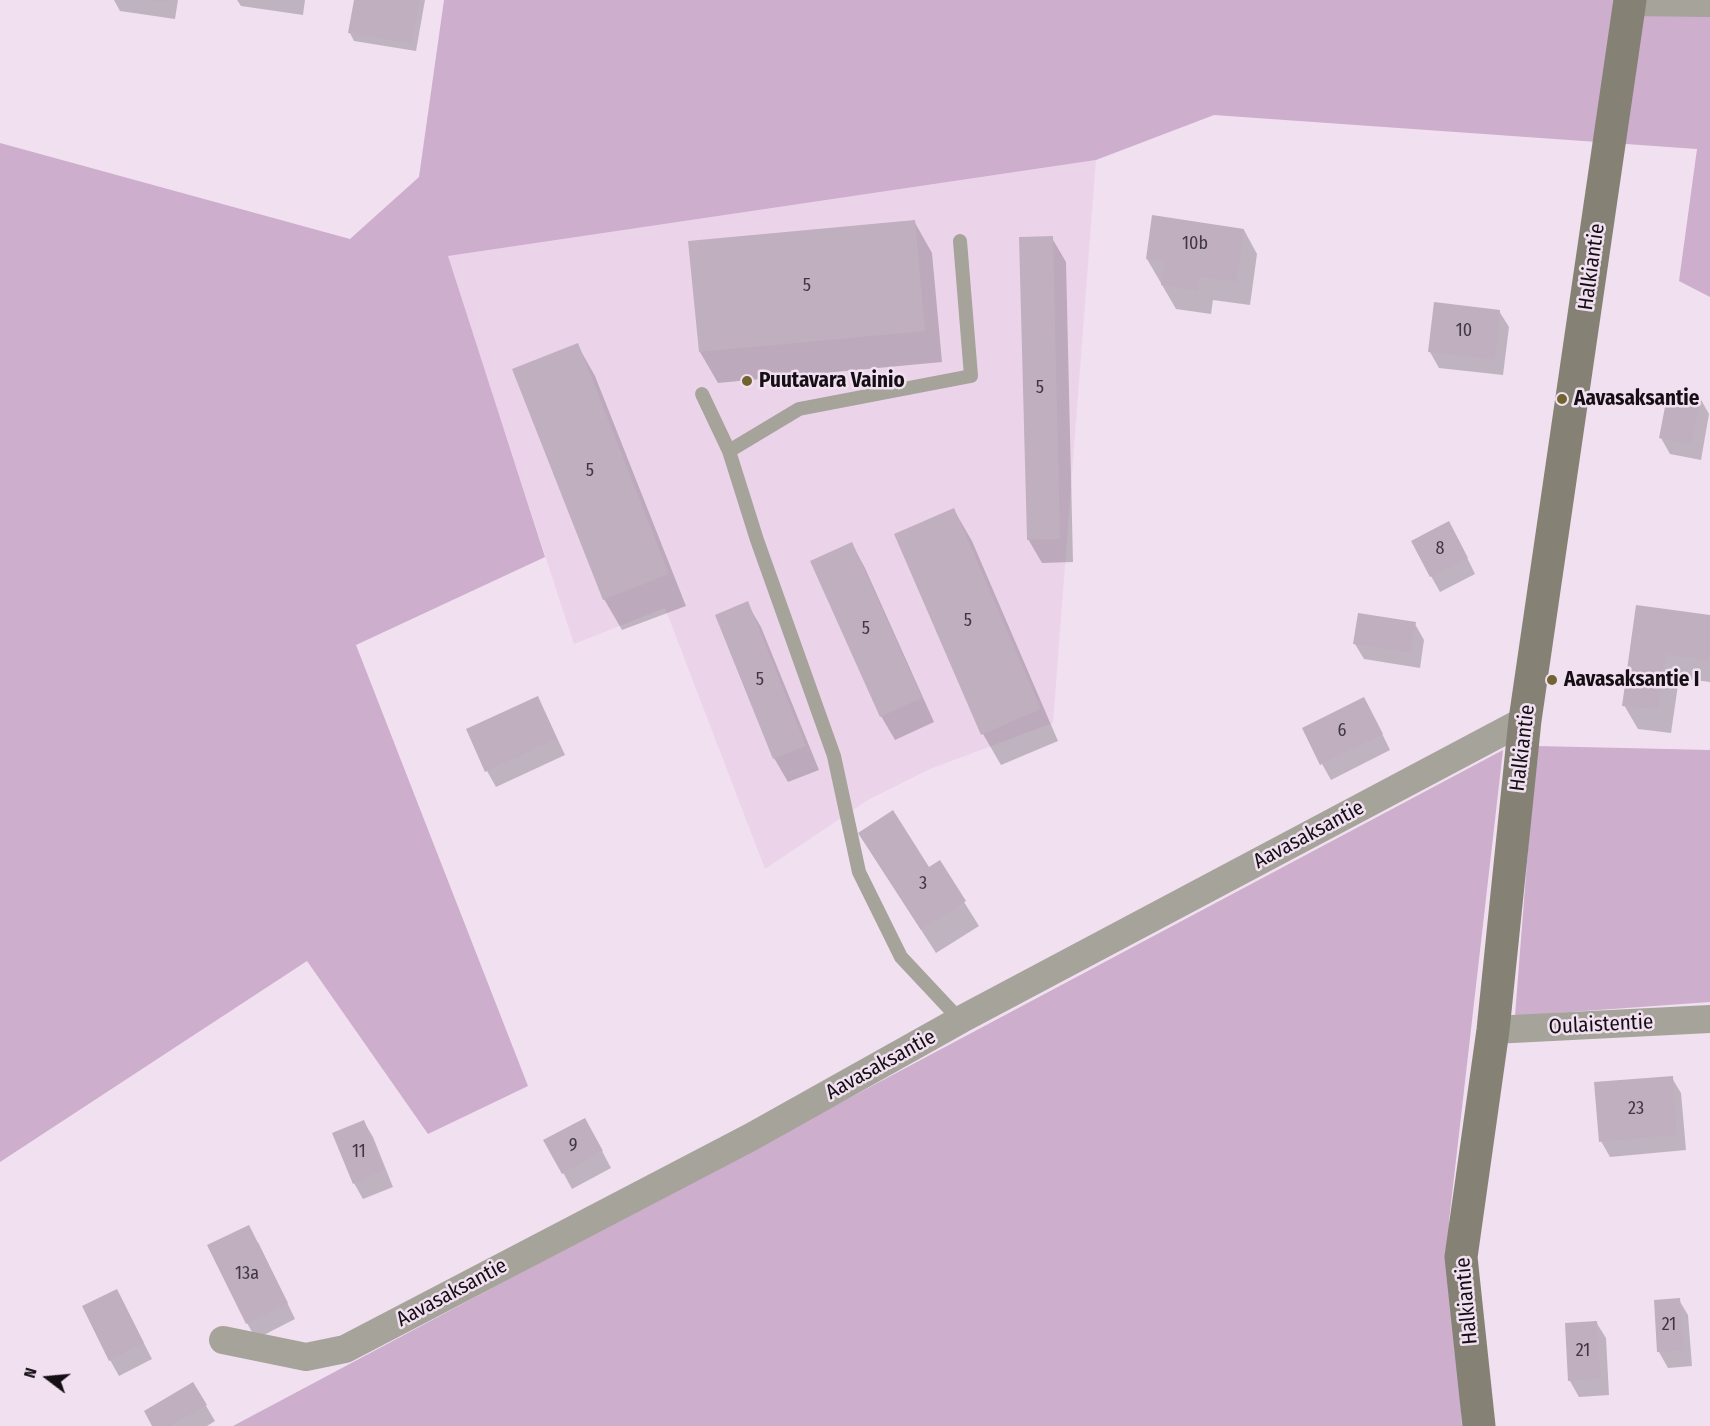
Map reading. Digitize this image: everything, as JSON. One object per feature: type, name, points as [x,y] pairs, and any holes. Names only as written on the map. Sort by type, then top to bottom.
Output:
[{"type":"street","points":[[1630,1],[1710,3]]},
{"type":"street","name":"Halkiantie","points":[[1479,1426],[1461,1257],[1492,1030],[1525,720],[1630,1]]},
{"type":"street","name":"Aavasaksantie","points":[[223,1340],[306,1357],[345,1349],[751,1137],[960,1020],[1525,720]]},
{"type":"street","name":"Oulaistentie","points":[[1492,1030],[1710,1019]]},
{"type":"lane","points":[[729,451],[799,409],[971,376],[960,241]]},
{"type":"lane","points":[[702,394],[729,451],[757,540],[834,756],[859,872],[901,957],[960,1020]]},
{"type":"shaded area","points":[[444,0],[1710,0],[1710,297],[1679,281],[1697,149],[1214,115],[1096,160],[448,256],[545,557],[356,645],[528,1086],[428,1134],[307,961],[0,1162],[0,143],[350,239],[419,177]]},
{"type":"shaded area","points":[[1096,160],[1053,723],[930,769],[868,800],[765,869],[665,608],[574,644],[447,256]]},
{"type":"shaded area","points":[[1536,746],[1710,750],[1710,1002],[1515,1016]]},
{"type":"shaded area","points":[[1503,750],[1449,1221],[1462,1426],[233,1426]]},
{"type":"building","points":[[152,0],[167,0],[166,3]]},
{"type":"building","points":[[354,0],[420,0],[412,44],[348,33]]},
{"type":"building","points":[[1152,215],[1244,229],[1237,282],[1200,277],[1198,291],[1161,285],[1164,262],[1146,259]]},
{"type":"building","points":[[915,220],[925,331],[699,352],[688,241]]},
{"type":"building","points":[[1053,236],[1060,539],[1027,540],[1019,237]]},
{"type":"building","points":[[1434,302],[1500,310],[1495,360],[1428,352]]},
{"type":"building","points":[[578,343],[669,574],[603,600],[512,369]]},
{"type":"building","points":[[1668,391],[1701,397],[1692,445],[1659,438]]},
{"type":"building","points":[[954,508],[1041,709],[981,735],[894,534]]},
{"type":"building","points":[[1449,521],[1468,558],[1430,577],[1411,541]]},
{"type":"building","points":[[852,542],[922,698],[880,717],[810,561]]},
{"type":"building","points":[[748,601],[806,746],[773,759],[715,615]]},
{"type":"building","points":[[1636,605],[1710,615],[1710,661],[1666,655],[1658,710],[1622,706]]},
{"type":"building","points":[[1358,613],[1416,622],[1411,653],[1353,644]]},
{"type":"building","points":[[538,696],[557,739],[485,772],[466,729]]},
{"type":"building","points":[[1364,697],[1383,734],[1320,765],[1302,728]]},
{"type":"building","points":[[893,810],[929,867],[940,860],[966,901],[921,930],[858,833]]},
{"type":"building","points":[[1673,1076],[1677,1135],[1599,1142],[1594,1082]]},
{"type":"building","points":[[585,1118],[603,1151],[562,1174],[543,1140]]},
{"type":"building","points":[[364,1120],[385,1170],[353,1184],[332,1133]]},
{"type":"building","points":[[249,1225],[288,1303],[246,1324],[207,1245]]},
{"type":"building","points":[[117,1289],[144,1343],[109,1361],[82,1306]]},
{"type":"building","points":[[1680,1298],[1684,1351],[1657,1352],[1654,1300]]},
{"type":"building","points":[[1597,1321],[1601,1379],[1568,1381],[1565,1323]]},
{"type":"building","points":[[193,1382],[207,1405],[171,1426],[152,1426],[144,1411]]},
{"type":"place","name":"Puutavara Vainio","points":[[747,381]]},
{"type":"place","name":"Aavasaksantie","points":[[1562,399]]},
{"type":"place","name":"Aavasaksantie I","points":[[1552,680]]}]
